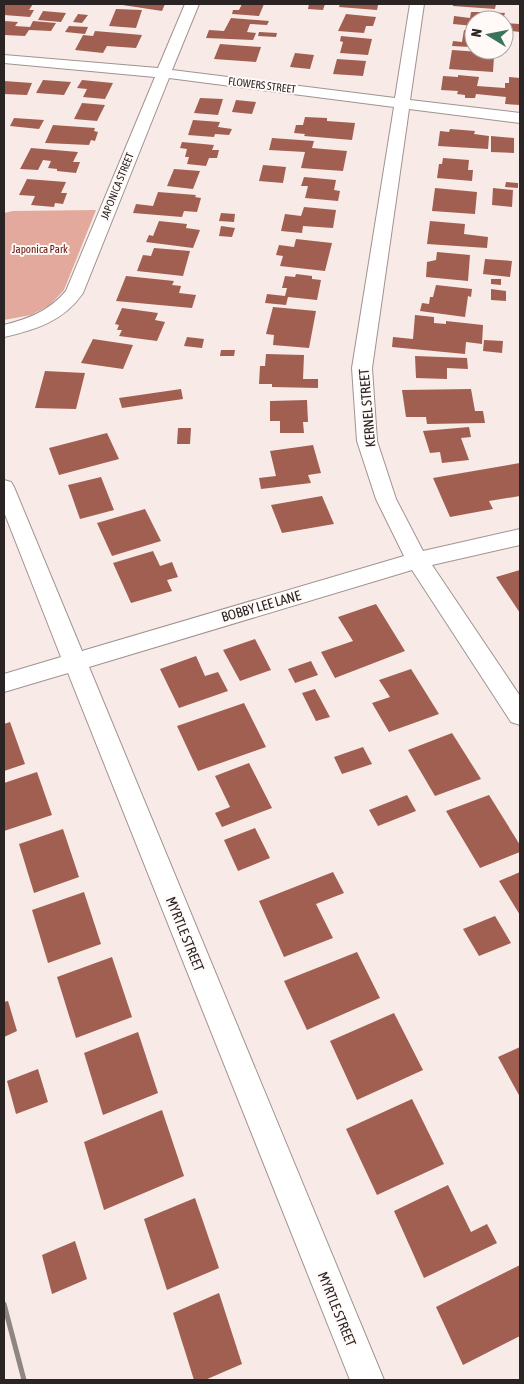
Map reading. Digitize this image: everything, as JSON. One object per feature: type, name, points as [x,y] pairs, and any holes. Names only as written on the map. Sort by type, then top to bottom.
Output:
[{"type":"street","name":"JAPONICA STREET","points":[[4,331],[43,319],[62,308],[74,293],[162,73],[192,4]]},
{"type":"street","name":"KERNEL STREET","points":[[417,4],[362,368],[367,441],[386,499],[417,560],[520,715]]},
{"type":"street","name":"FLOWERS STREET","points":[[4,59],[162,73],[520,118]]},
{"type":"street","name":"MYRTLE STREET","points":[[4,487],[366,1380]]},
{"type":"street","name":"BOBBY LEE LANE","points":[[4,683],[417,560],[520,537]]},
{"type":"green space","name":"Japonica Park","points":[[96,210],[64,290],[50,305],[31,315],[4,320],[4,213],[13,211]]},
{"type":"building","points":[[4,4],[33,4],[29,10],[34,10],[30,17],[4,15]]},
{"type":"building","points":[[116,4],[165,4],[162,11]]},
{"type":"building","points":[[242,4],[264,4],[259,16],[232,14],[233,10],[239,10]]},
{"type":"building","points":[[309,4],[325,4],[323,10],[308,9]]},
{"type":"building","points":[[340,4],[378,5],[377,10],[339,7]]},
{"type":"building","points":[[453,4],[496,4],[495,9],[453,6]]},
{"type":"building","points":[[116,9],[142,10],[136,28],[109,26]]},
{"type":"building","points":[[43,11],[66,13],[61,22],[38,20]]},
{"type":"building","points":[[78,14],[88,15],[82,23],[73,22]]},
{"type":"building","points":[[346,14],[376,17],[373,26],[366,26],[364,33],[338,31]]},
{"type":"building","points":[[454,16],[464,17],[464,25],[453,24]]},
{"type":"building","points":[[231,18],[269,21],[267,25],[250,24],[247,32],[256,33],[253,40],[206,38],[209,30],[224,31]]},
{"type":"building","points":[[4,21],[18,22],[15,26],[30,27],[33,21],[56,23],[51,31],[29,30],[25,36],[4,35]]},
{"type":"building","points":[[514,24],[520,24],[520,32],[514,31]]},
{"type":"building","points":[[69,26],[88,27],[85,34],[65,32]]},
{"type":"building","points":[[464,30],[464,47],[452,46],[453,41],[462,42]]},
{"type":"building","points":[[95,31],[142,35],[136,48],[107,46],[103,53],[75,50],[83,35],[93,36]]},
{"type":"building","points":[[259,32],[277,33],[276,37],[258,36]]},
{"type":"building","points":[[341,36],[372,39],[368,55],[340,53],[343,42],[340,41]]},
{"type":"building","points":[[220,44],[261,47],[256,62],[214,59]]},
{"type":"building","points":[[452,50],[464,51],[464,60],[494,60],[493,72],[449,69]]},
{"type":"building","points":[[295,53],[314,55],[310,69],[290,67]]},
{"type":"building","points":[[337,59],[366,61],[363,76],[333,74]]},
{"type":"building","points":[[458,75],[479,77],[477,86],[505,88],[505,83],[509,83],[509,77],[520,78],[520,105],[505,104],[506,97],[476,94],[475,98],[465,98],[465,95],[457,94],[458,91],[441,90],[443,76],[458,77]]},
{"type":"building","points":[[43,80],[71,82],[64,95],[36,93]]},
{"type":"building","points":[[82,80],[113,83],[105,99],[83,97],[87,89],[77,88]]},
{"type":"building","points":[[4,81],[32,83],[27,95],[4,94]]},
{"type":"building","points":[[200,98],[223,99],[218,115],[194,113]]},
{"type":"building","points":[[236,100],[256,102],[252,114],[232,112]]},
{"type":"building","points":[[82,103],[105,105],[97,121],[74,119]]},
{"type":"building","points":[[305,117],[327,118],[327,121],[355,123],[352,140],[304,136],[305,134],[294,133],[296,125],[303,125]]},
{"type":"building","points":[[14,118],[44,120],[39,129],[10,126]]},
{"type":"building","points":[[193,120],[220,122],[218,127],[232,129],[229,135],[215,134],[214,137],[188,135]]},
{"type":"building","points":[[53,125],[95,128],[94,131],[98,132],[95,141],[91,140],[89,145],[45,143]]},
{"type":"building","points":[[450,129],[475,131],[474,134],[489,136],[488,149],[438,146],[440,131],[449,132]]},
{"type":"building","points":[[491,136],[514,138],[514,153],[491,152]]},
{"type":"building","points":[[272,138],[314,141],[312,148],[347,151],[343,171],[301,168],[305,152],[269,150]]},
{"type":"building","points":[[182,142],[214,145],[212,150],[219,150],[217,158],[209,158],[206,166],[187,164],[189,157],[185,157],[187,149],[180,148]]},
{"type":"building","points":[[31,148],[78,152],[73,162],[80,162],[76,173],[48,168],[51,161],[43,160],[38,170],[20,169]]},
{"type":"building","points":[[443,158],[469,160],[468,170],[473,170],[472,181],[437,178],[439,164],[442,164]]},
{"type":"building","points":[[263,165],[286,167],[283,183],[259,181]]},
{"type":"building","points":[[174,169],[200,171],[193,189],[167,186]]},
{"type":"building","points":[[304,177],[336,180],[334,190],[340,191],[338,201],[305,198],[308,186],[301,186]]},
{"type":"building","points":[[27,179],[66,182],[61,193],[67,193],[63,204],[55,203],[54,207],[31,205],[35,196],[19,195]]},
{"type":"building","points":[[506,182],[518,183],[518,188],[505,187]]},
{"type":"building","points":[[435,188],[477,192],[475,214],[432,211]]},
{"type":"building","points":[[493,188],[513,190],[512,207],[492,205]]},
{"type":"building","points":[[158,192],[196,195],[195,197],[201,198],[197,212],[184,211],[182,217],[133,213],[136,204],[153,206]]},
{"type":"building","points":[[304,207],[336,210],[333,228],[303,226],[302,233],[281,231],[285,214],[301,216]]},
{"type":"building","points":[[221,213],[235,214],[234,222],[219,221]]},
{"type":"building","points":[[159,221],[187,224],[186,228],[200,230],[193,248],[146,242],[149,235],[153,236]]},
{"type":"building","points":[[430,221],[465,224],[464,234],[488,237],[487,248],[427,244]]},
{"type":"building","points":[[221,226],[235,228],[232,237],[219,236]]},
{"type":"building","points":[[296,239],[332,243],[325,271],[280,266],[283,256],[276,255],[279,245],[294,247]]},
{"type":"building","points":[[154,248],[190,251],[183,276],[137,271],[143,255],[151,256]]},
{"type":"building","points":[[437,252],[470,255],[468,281],[426,277],[427,262],[436,260]]},
{"type":"building","points":[[485,259],[512,261],[510,277],[483,274]]},
{"type":"building","points":[[296,274],[312,276],[312,279],[321,280],[317,300],[288,297],[286,305],[265,303],[267,294],[285,296],[287,288],[282,288],[285,276],[295,277]]},
{"type":"building","points":[[126,276],[174,281],[172,285],[181,286],[179,293],[196,295],[192,308],[116,301]]},
{"type":"building","points":[[491,279],[501,279],[501,285],[491,284]]},
{"type":"building","points":[[436,285],[472,289],[471,297],[468,296],[465,317],[420,311],[422,303],[429,304]]},
{"type":"building","points":[[491,289],[506,291],[506,301],[491,300]]},
{"type":"building","points":[[273,307],[316,311],[309,348],[273,345],[274,335],[266,334]]},
{"type":"building","points":[[122,308],[158,313],[155,320],[165,322],[157,341],[119,336],[122,330],[117,330],[119,325],[115,324]]},
{"type":"building","points":[[415,315],[434,317],[434,323],[446,324],[446,321],[483,325],[482,344],[466,342],[465,354],[392,347],[393,337],[413,339]]},
{"type":"building","points":[[187,337],[204,339],[202,348],[184,346]]},
{"type":"building","points":[[93,339],[133,345],[123,369],[81,363]]},
{"type":"building","points":[[484,340],[503,341],[502,353],[483,351]]},
{"type":"building","points":[[221,350],[235,350],[234,356],[220,356]]},
{"type":"building","points":[[266,354],[304,355],[303,379],[318,379],[318,388],[272,387],[272,384],[259,384],[260,366],[265,366]]},
{"type":"building","points":[[415,356],[467,358],[468,369],[447,368],[447,379],[416,378]]},
{"type":"building","points":[[45,371],[85,373],[76,409],[35,408]]},
{"type":"building","points":[[181,389],[183,399],[122,408],[119,398]]},
{"type":"building","points":[[471,389],[475,411],[483,411],[485,423],[427,424],[426,417],[406,417],[402,390]]},
{"type":"building","points":[[307,400],[308,422],[303,422],[304,433],[280,433],[280,421],[270,421],[270,401]]},
{"type":"building","points":[[469,427],[471,437],[461,438],[469,460],[442,463],[440,452],[430,453],[423,431]]},
{"type":"building","points":[[178,428],[191,428],[190,444],[177,444]]},
{"type":"building","points":[[107,433],[119,459],[59,475],[49,448]]},
{"type":"building","points":[[313,445],[321,473],[308,475],[311,483],[261,489],[259,478],[276,476],[270,451]]},
{"type":"building","points":[[520,463],[520,496],[489,501],[493,509],[450,517],[433,478]]},
{"type":"building","points":[[101,477],[114,510],[80,519],[68,485]]},
{"type":"building","points":[[322,496],[334,524],[282,533],[271,505]]},
{"type":"building","points":[[145,509],[161,541],[112,556],[97,523]]},
{"type":"building","points":[[153,551],[160,566],[172,562],[178,577],[167,580],[172,591],[131,603],[113,563]]},
{"type":"building","points":[[520,570],[520,613],[496,577]]},
{"type":"building","points":[[376,604],[405,651],[335,678],[321,652],[353,641],[338,617]]},
{"type":"building","points":[[255,639],[271,670],[240,681],[223,650]]},
{"type":"building","points":[[196,656],[205,676],[218,672],[228,691],[179,708],[160,669]]},
{"type":"building","points":[[311,661],[318,675],[295,683],[288,669]]},
{"type":"building","points":[[411,669],[439,714],[389,732],[372,703],[390,697],[379,680]]},
{"type":"building","points":[[315,689],[330,717],[316,721],[302,693]]},
{"type":"building","points":[[244,703],[266,747],[198,771],[177,726]]},
{"type":"building","points":[[10,722],[25,764],[4,771],[4,724]]},
{"type":"building","points":[[452,733],[481,779],[435,796],[408,750]]},
{"type":"building","points":[[363,747],[372,764],[342,774],[334,757]]},
{"type":"building","points":[[249,763],[272,808],[222,827],[215,813],[230,807],[215,776]]},
{"type":"building","points":[[37,772],[52,815],[4,831],[4,783]]},
{"type":"building","points":[[407,795],[416,811],[378,826],[369,810]]},
{"type":"building","points":[[489,795],[520,845],[520,852],[480,868],[446,811]]},
{"type":"building","points":[[255,828],[270,858],[238,871],[224,840]]},
{"type":"building","points":[[63,829],[79,877],[34,893],[19,844]]},
{"type":"building","points":[[333,872],[344,893],[316,904],[333,938],[284,957],[259,901]]},
{"type":"building","points":[[520,872],[520,915],[499,881]]},
{"type":"building","points":[[84,892],[101,944],[48,963],[32,910]]},
{"type":"building","points":[[495,916],[511,943],[479,956],[463,929]]},
{"type":"building","points":[[357,952],[380,998],[307,1030],[284,981]]},
{"type":"building","points":[[112,957],[132,1017],[76,1038],[57,977]]},
{"type":"building","points":[[8,1001],[17,1031],[4,1037],[4,1002]]},
{"type":"building","points":[[394,1013],[423,1070],[357,1100],[330,1041]]},
{"type":"building","points":[[138,1032],[158,1093],[103,1115],[84,1053]]},
{"type":"building","points":[[520,1047],[520,1097],[498,1057]]},
{"type":"building","points":[[38,1069],[48,1102],[16,1114],[7,1081]]},
{"type":"building","points":[[412,1099],[444,1164],[377,1195],[346,1129]]},
{"type":"building","points":[[162,1110],[184,1176],[104,1210],[84,1142]]},
{"type":"building","points":[[448,1185],[471,1232],[487,1224],[497,1243],[424,1278],[394,1211]]},
{"type":"building","points":[[195,1198],[219,1268],[167,1290],[144,1219]]},
{"type":"building","points":[[75,1241],[87,1279],[52,1294],[42,1255]]},
{"type":"building","points":[[520,1265],[520,1336],[463,1365],[436,1307]]},
{"type":"building","points":[[219,1293],[242,1364],[205,1380],[194,1380],[173,1313]]},
{"type":"railway","points":[[4,1304],[24,1380]]}]
